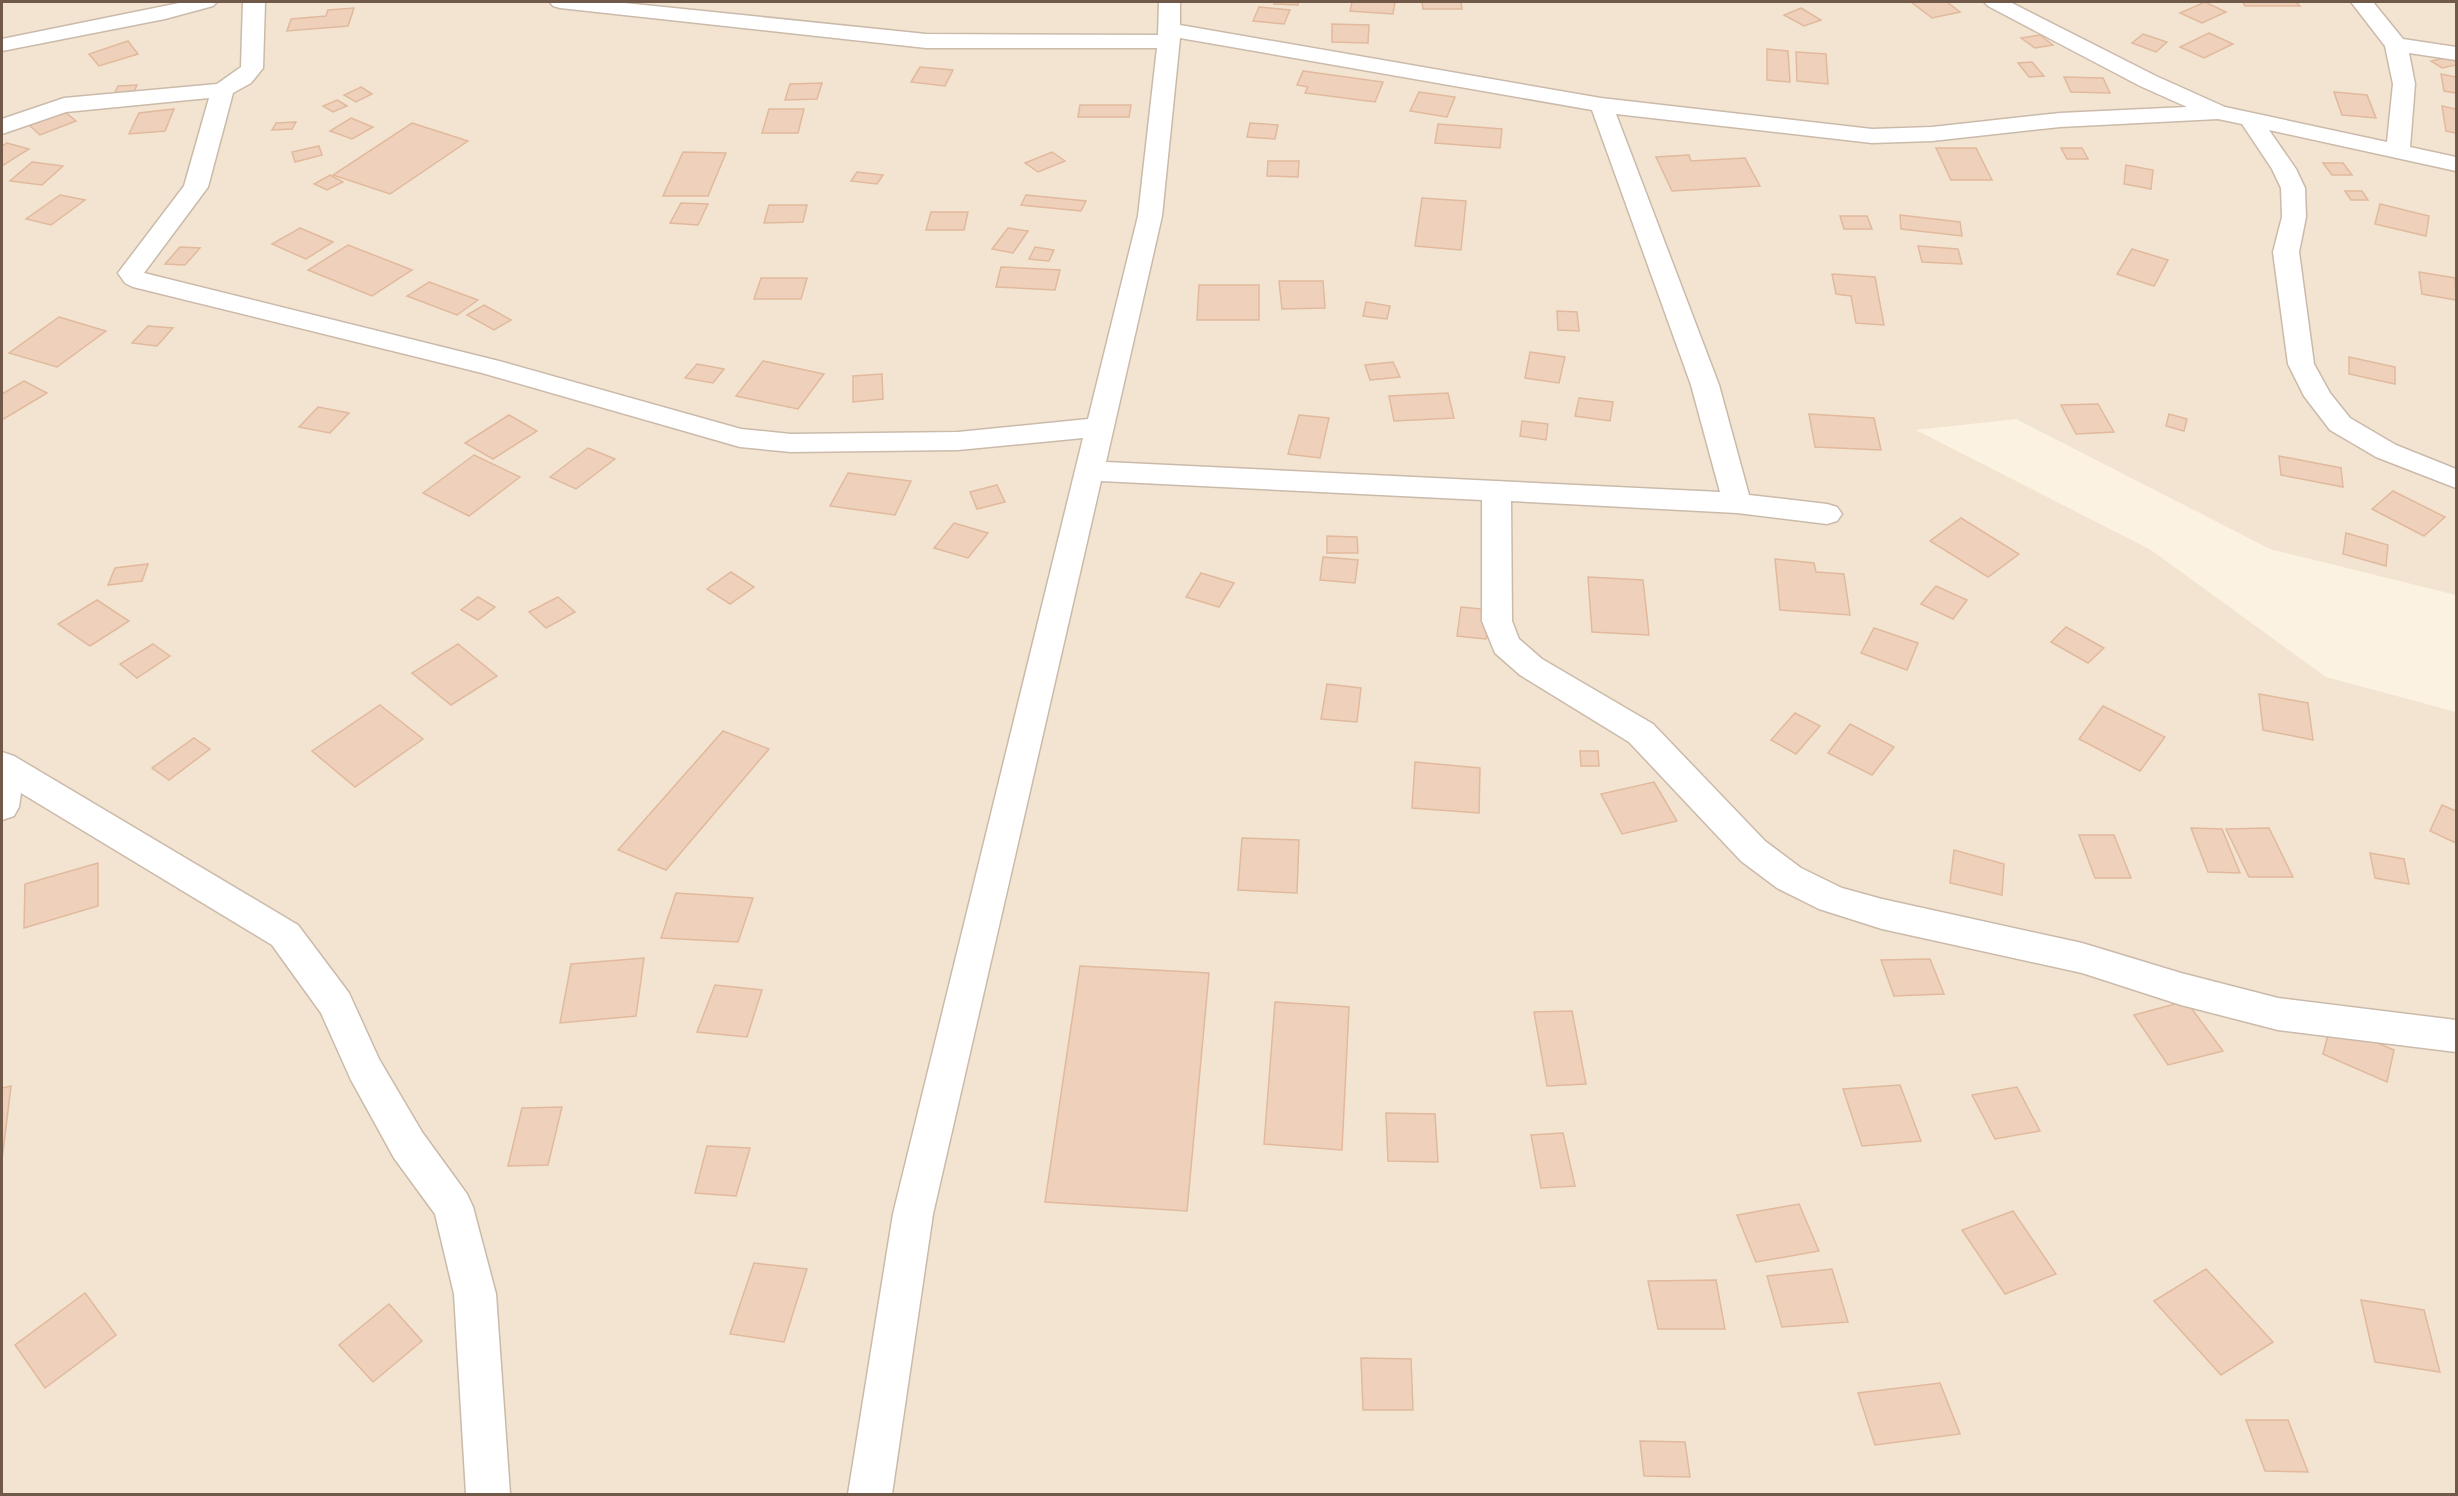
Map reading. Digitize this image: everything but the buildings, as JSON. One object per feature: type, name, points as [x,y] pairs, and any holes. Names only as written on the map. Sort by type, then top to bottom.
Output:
[{"type":"street","points":[[2,45],[206,2]]},
{"type":"street","points":[[2,128],[37,113],[64,105],[223,90],[243,78],[252,68],[254,2]]},
{"type":"street","points":[[560,2],[679,8],[926,41],[1169,24],[1601,105],[1872,136],[1932,134],[2060,120],[2218,112]]},
{"type":"street","points":[[1995,2],[2148,81],[2218,112],[2457,164]]},
{"type":"street","points":[[2362,2],[2396,45],[2404,84],[2397,150]]},
{"type":"street","points":[[870,1494],[913,1214],[1150,216],[1169,24]]},
{"type":"street","points":[[2396,45],[2457,53]]},
{"type":"street","points":[[223,90],[196,187],[131,273],[134,278],[142,282],[489,367],[740,438],[791,443],[958,441],[1100,428]]},
{"type":"street","points":[[1601,105],[1705,385],[1737,503]]},
{"type":"street","points":[[2250,119],[2284,169],[2293,188],[2294,217],[2286,252],[2301,364],[2318,396],[2340,424],[2386,450],[2457,479]]},
{"type":"street","points":[[1089,471],[1737,503],[1827,514]]},
{"type":"street","points":[[1496,491],[1497,621],[1506,645],[1531,667],[1641,733],[1753,851],[1789,878],[1832,899],[1882,914],[2082,958],[2181,989],[2278,1014],[2457,1036]]},
{"type":"street","points":[[2,807],[5,767],[285,935],[336,1004],[364,1068],[408,1145],[453,1207],[475,1293],[488,1494]]},
{"type":"shaded area","points":[[2,2],[2456,2],[2456,595],[2270,549],[2016,419],[1916,430],[2151,550],[2326,677],[2456,712],[2456,1494],[2,1494]]}]
